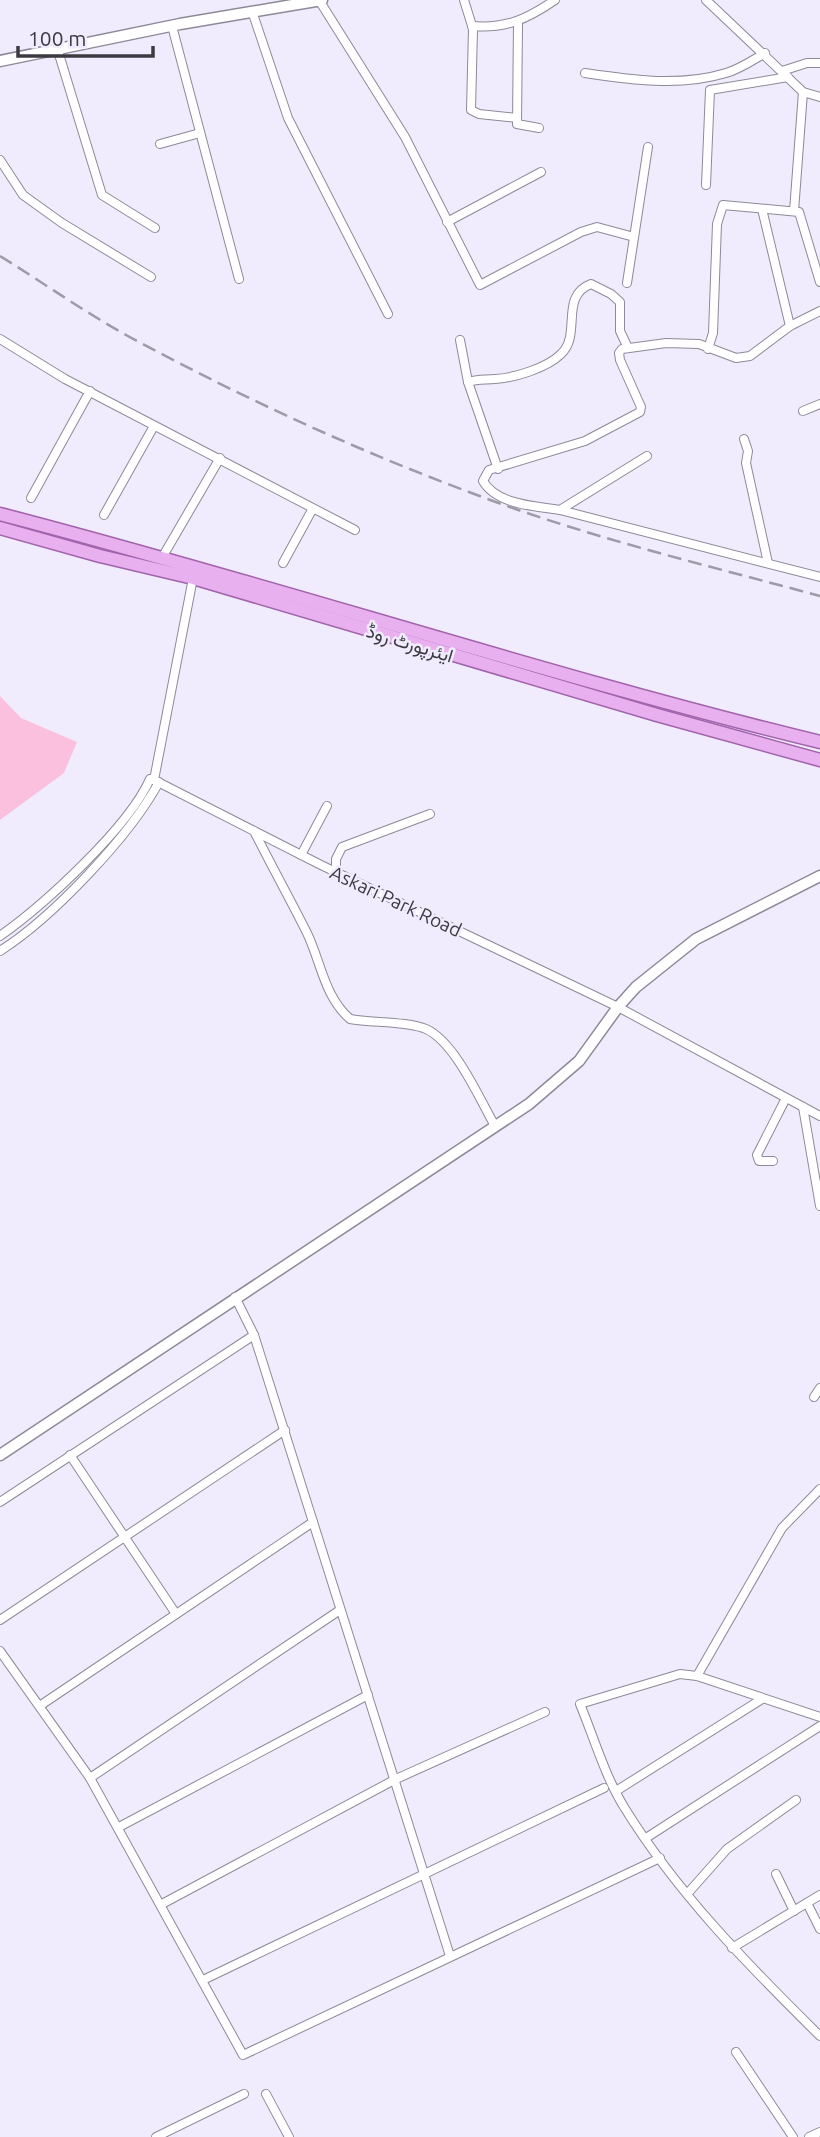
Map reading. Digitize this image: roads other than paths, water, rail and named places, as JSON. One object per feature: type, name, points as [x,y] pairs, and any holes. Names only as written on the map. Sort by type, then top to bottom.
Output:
[{"type":"main road","name":"ایئرپورٹ روڈ","points":[[0,514],[163,556],[659,703],[820,742]]},
{"type":"main road","name":"ایئرپورٹ روڈ","points":[[0,527],[100,556],[193,578],[631,708],[820,760]]},
{"type":"street","points":[[0,61],[172,26],[320,0],[405,137],[480,285],[581,232],[597,228],[634,237]]},
{"type":"street","points":[[464,0],[472,26],[471,110],[479,114],[517,118]]},
{"type":"street","points":[[472,26],[495,28],[518,23],[555,0]]},
{"type":"street","points":[[706,0],[765,53],[803,92],[820,97]]},
{"type":"street","points":[[252,12],[288,118],[388,314]]},
{"type":"street","points":[[518,23],[517,124],[539,128]]},
{"type":"street","points":[[172,26],[239,279]]},
{"type":"street","points":[[58,51],[102,195],[155,228]]},
{"type":"street","points":[[585,73],[648,82],[709,77],[729,73],[765,53]]},
{"type":"street","points":[[706,185],[710,90],[785,74],[807,63],[820,63]]},
{"type":"street","points":[[794,211],[803,92]]},
{"type":"street","points":[[160,144],[200,133]]},
{"type":"street","points":[[626,283],[648,147]]},
{"type":"street","points":[[0,160],[23,195],[62,223],[151,277]]},
{"type":"street","points":[[447,222],[541,172]]},
{"type":"street","points":[[708,349],[713,333],[720,209],[723,205],[794,211],[801,214],[820,282]]},
{"type":"street","points":[[762,209],[790,326]]},
{"type":"street","points":[[468,382],[521,374],[560,356],[567,341],[573,298],[583,287],[591,284],[620,302],[620,331],[628,348]]},
{"type":"street","points":[[818,575],[560,510],[514,502],[488,489],[484,481],[489,470],[585,441],[640,412],[619,352],[628,348],[666,343],[699,344],[736,358],[750,356],[790,326],[820,311]]},
{"type":"street","points":[[0,339],[65,380],[355,530]]},
{"type":"street","points":[[460,340],[468,382],[498,469]]},
{"type":"street","points":[[31,498],[90,391]]},
{"type":"street","points":[[803,411],[820,404]]},
{"type":"street","points":[[104,515],[154,426]]},
{"type":"street","points":[[744,439],[748,451],[746,463],[768,563]]},
{"type":"street","points":[[560,510],[648,456]]},
{"type":"street","points":[[163,556],[220,458]]},
{"type":"street","points":[[283,563],[312,510]]},
{"type":"street","points":[[0,951],[44,917],[128,831],[155,780],[193,578]]},
{"type":"street","points":[[0,936],[32,912],[117,827],[155,780]]},
{"type":"street","name":"Askari Park Road","points":[[155,780],[337,873],[618,1007],[820,1116]]},
{"type":"street","points":[[301,855],[327,806]]},
{"type":"street","points":[[337,873],[336,859],[342,846],[430,814]]},
{"type":"street","points":[[254,831],[308,935],[329,992],[342,1011],[350,1019],[424,1028],[439,1037],[453,1055],[495,1126]]},
{"type":"street","points":[[0,1455],[530,1104],[579,1061],[618,1007],[696,939],[820,876]]},
{"type":"street","points":[[773,1161],[760,1161],[757,1155],[786,1098]]},
{"type":"street","points":[[803,1107],[820,1206]]},
{"type":"street","points":[[236,1297],[254,1335],[285,1430],[450,1956]]},
{"type":"street","points":[[0,1502],[254,1335]]},
{"type":"street","points":[[814,1397],[820,1388]]},
{"type":"street","points":[[0,1620],[285,1430]]},
{"type":"street","points":[[70,1455],[176,1614]]},
{"type":"street","points":[[697,1676],[782,1528],[820,1489]]},
{"type":"street","points":[[41,1705],[313,1522]]},
{"type":"street","points":[[90,1778],[341,1610]]},
{"type":"street","points":[[0,1651],[41,1705],[90,1778],[162,1904],[243,2055],[660,1858]]},
{"type":"street","points":[[820,1717],[697,1676],[680,1674],[580,1704],[616,1791],[660,1858],[732,1948],[820,2036]]},
{"type":"street","points":[[119,1827],[368,1695]]},
{"type":"street","points":[[616,1791],[762,1699]]},
{"type":"street","points":[[162,1904],[396,1779],[545,1712]]},
{"type":"street","points":[[646,1838],[820,1726]]},
{"type":"street","points":[[203,1980],[604,1788]]},
{"type":"street","points":[[688,1893],[727,1849],[796,1800]]},
{"type":"street","points":[[776,1874],[794,1910]]},
{"type":"street","points":[[732,1948],[820,1895]]},
{"type":"street","points":[[807,1903],[820,1929]]},
{"type":"street","points":[[736,2052],[793,2137]]},
{"type":"street","points":[[156,2137],[244,2094]]},
{"type":"street","points":[[266,2094],[289,2137]]},
{"type":"street","points":[[809,2137],[820,2132]]},
{"type":"railway","points":[[0,256],[110,326],[168,357],[252,399],[381,457],[555,522],[820,596]]}]
